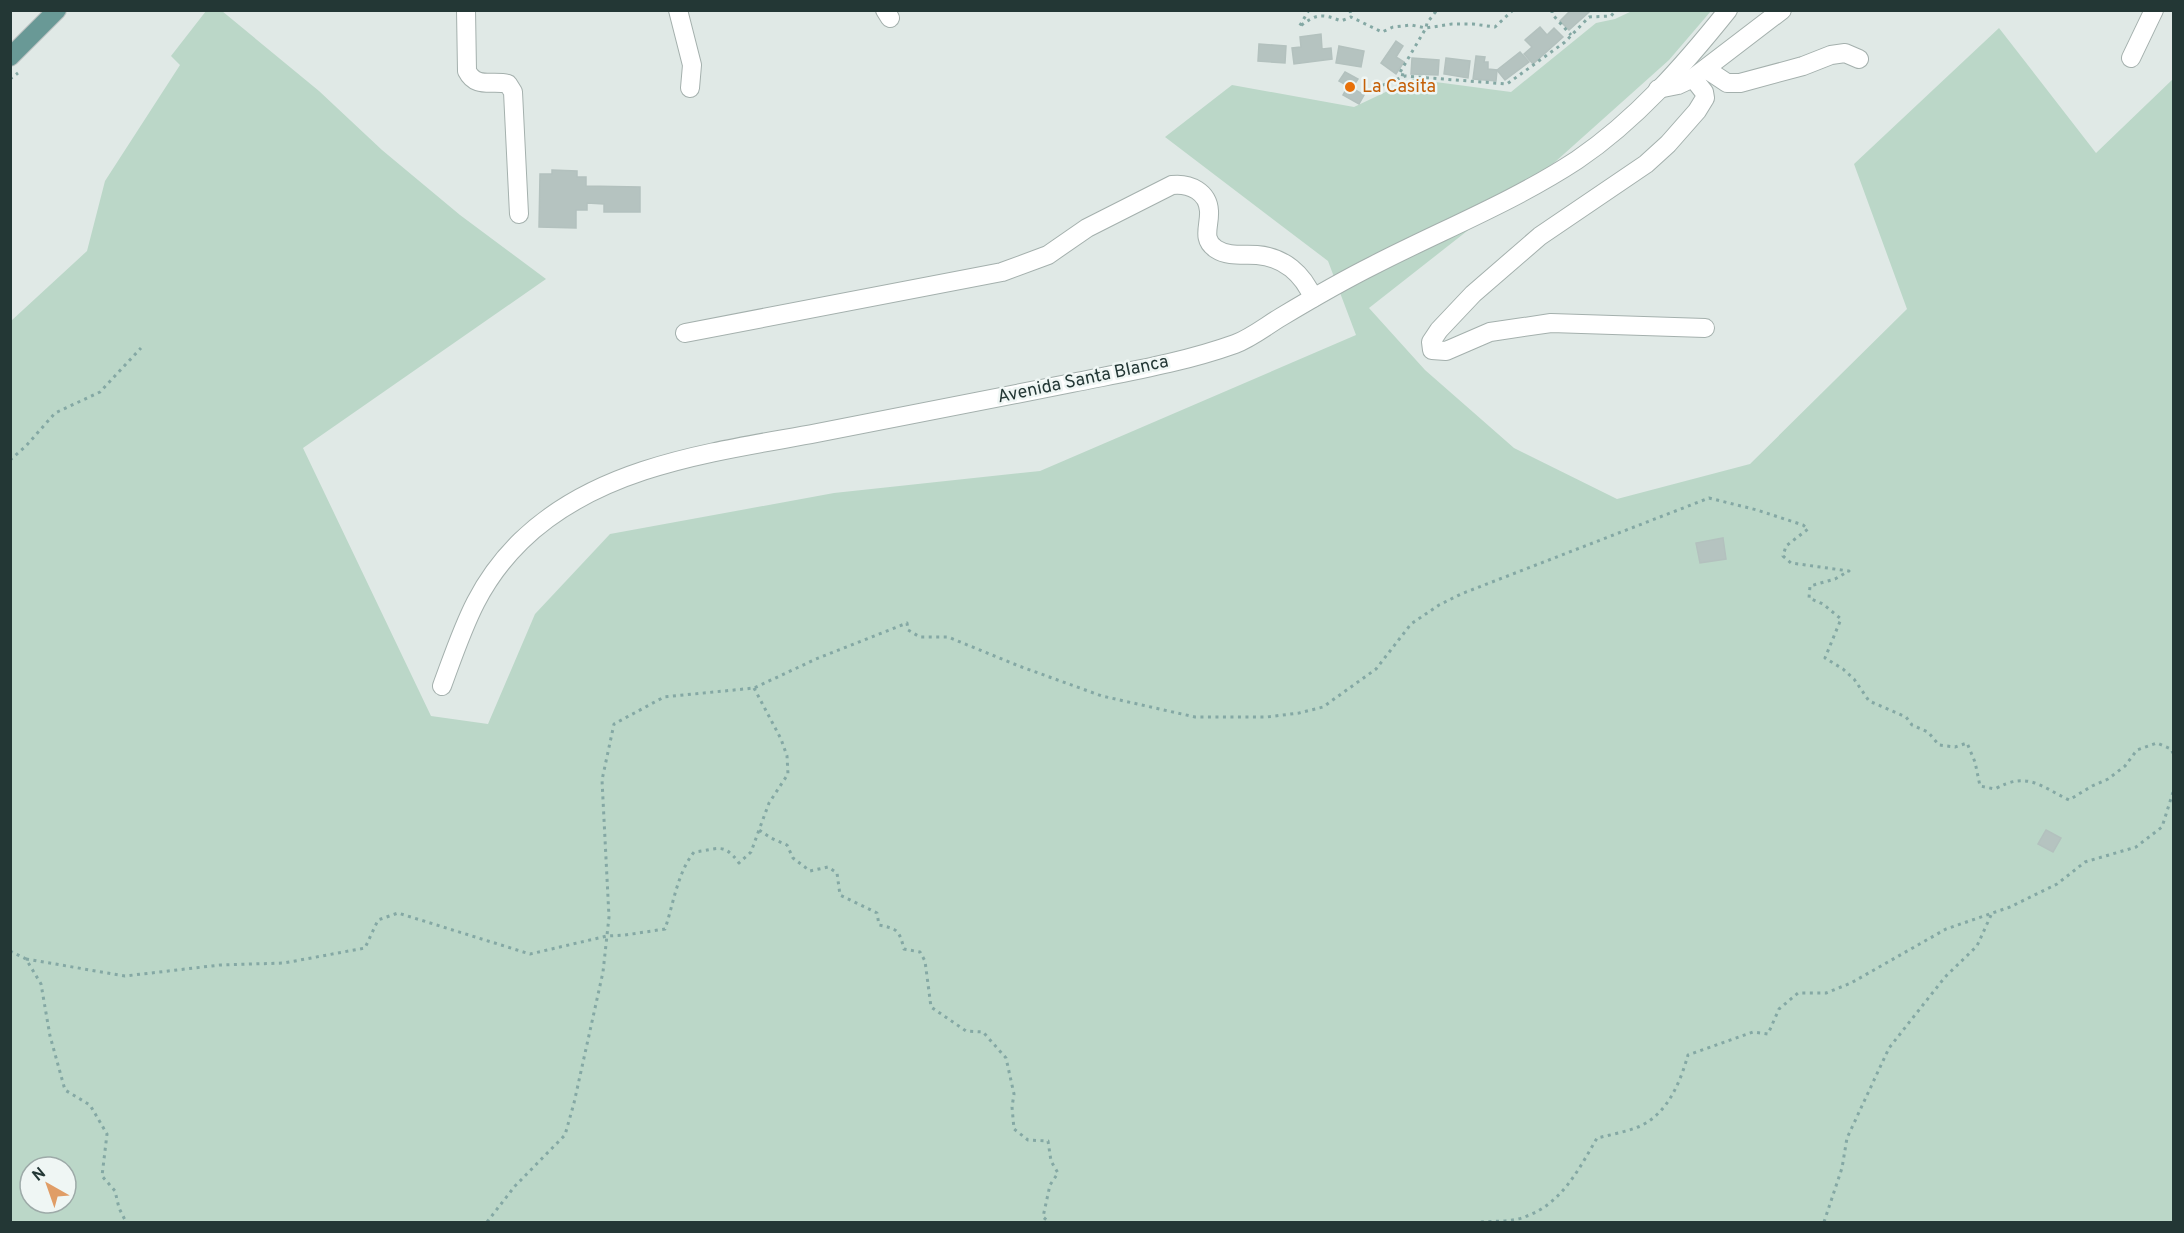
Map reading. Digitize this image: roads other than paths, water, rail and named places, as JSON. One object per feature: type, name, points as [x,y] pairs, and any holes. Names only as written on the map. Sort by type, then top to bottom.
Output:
[{"type":"main road","points":[[10,57],[57,10]]},
{"type":"street","points":[[466,10],[467,71],[470,78],[481,84],[499,81],[508,84],[513,92],[519,214]]},
{"type":"street","points":[[678,10],[692,65],[690,88]]},
{"type":"street","name":"Avenida Santa Blanca","points":[[442,686],[472,607],[497,568],[519,542],[578,498],[622,478],[702,454],[958,406],[1162,364],[1237,343],[1372,266],[1516,196],[1578,159],[1629,120],[1728,10]]},
{"type":"street","points":[[1659,89],[1678,85],[1700,73],[1782,10]]},
{"type":"street","points":[[2131,58],[2154,10]]},
{"type":"street","points":[[1700,73],[1727,82],[1740,83],[1803,66],[1831,55],[1845,53],[1859,59]]},
{"type":"street","points":[[1700,73],[1705,99],[1668,144],[1637,170],[1540,236],[1473,294],[1439,330],[1431,342],[1432,350],[1446,351],[1490,332],[1551,323],[1705,328]]},
{"type":"street","points":[[686,333],[1002,272],[1048,255],[1087,228],[1172,185],[1179,184],[1193,187],[1204,197],[1209,210],[1206,231],[1217,250],[1236,255],[1257,255],[1277,259],[1295,270],[1303,279],[1313,298]]},
{"type":"place","name":"La Casita","points":[[1350,87]]}]
